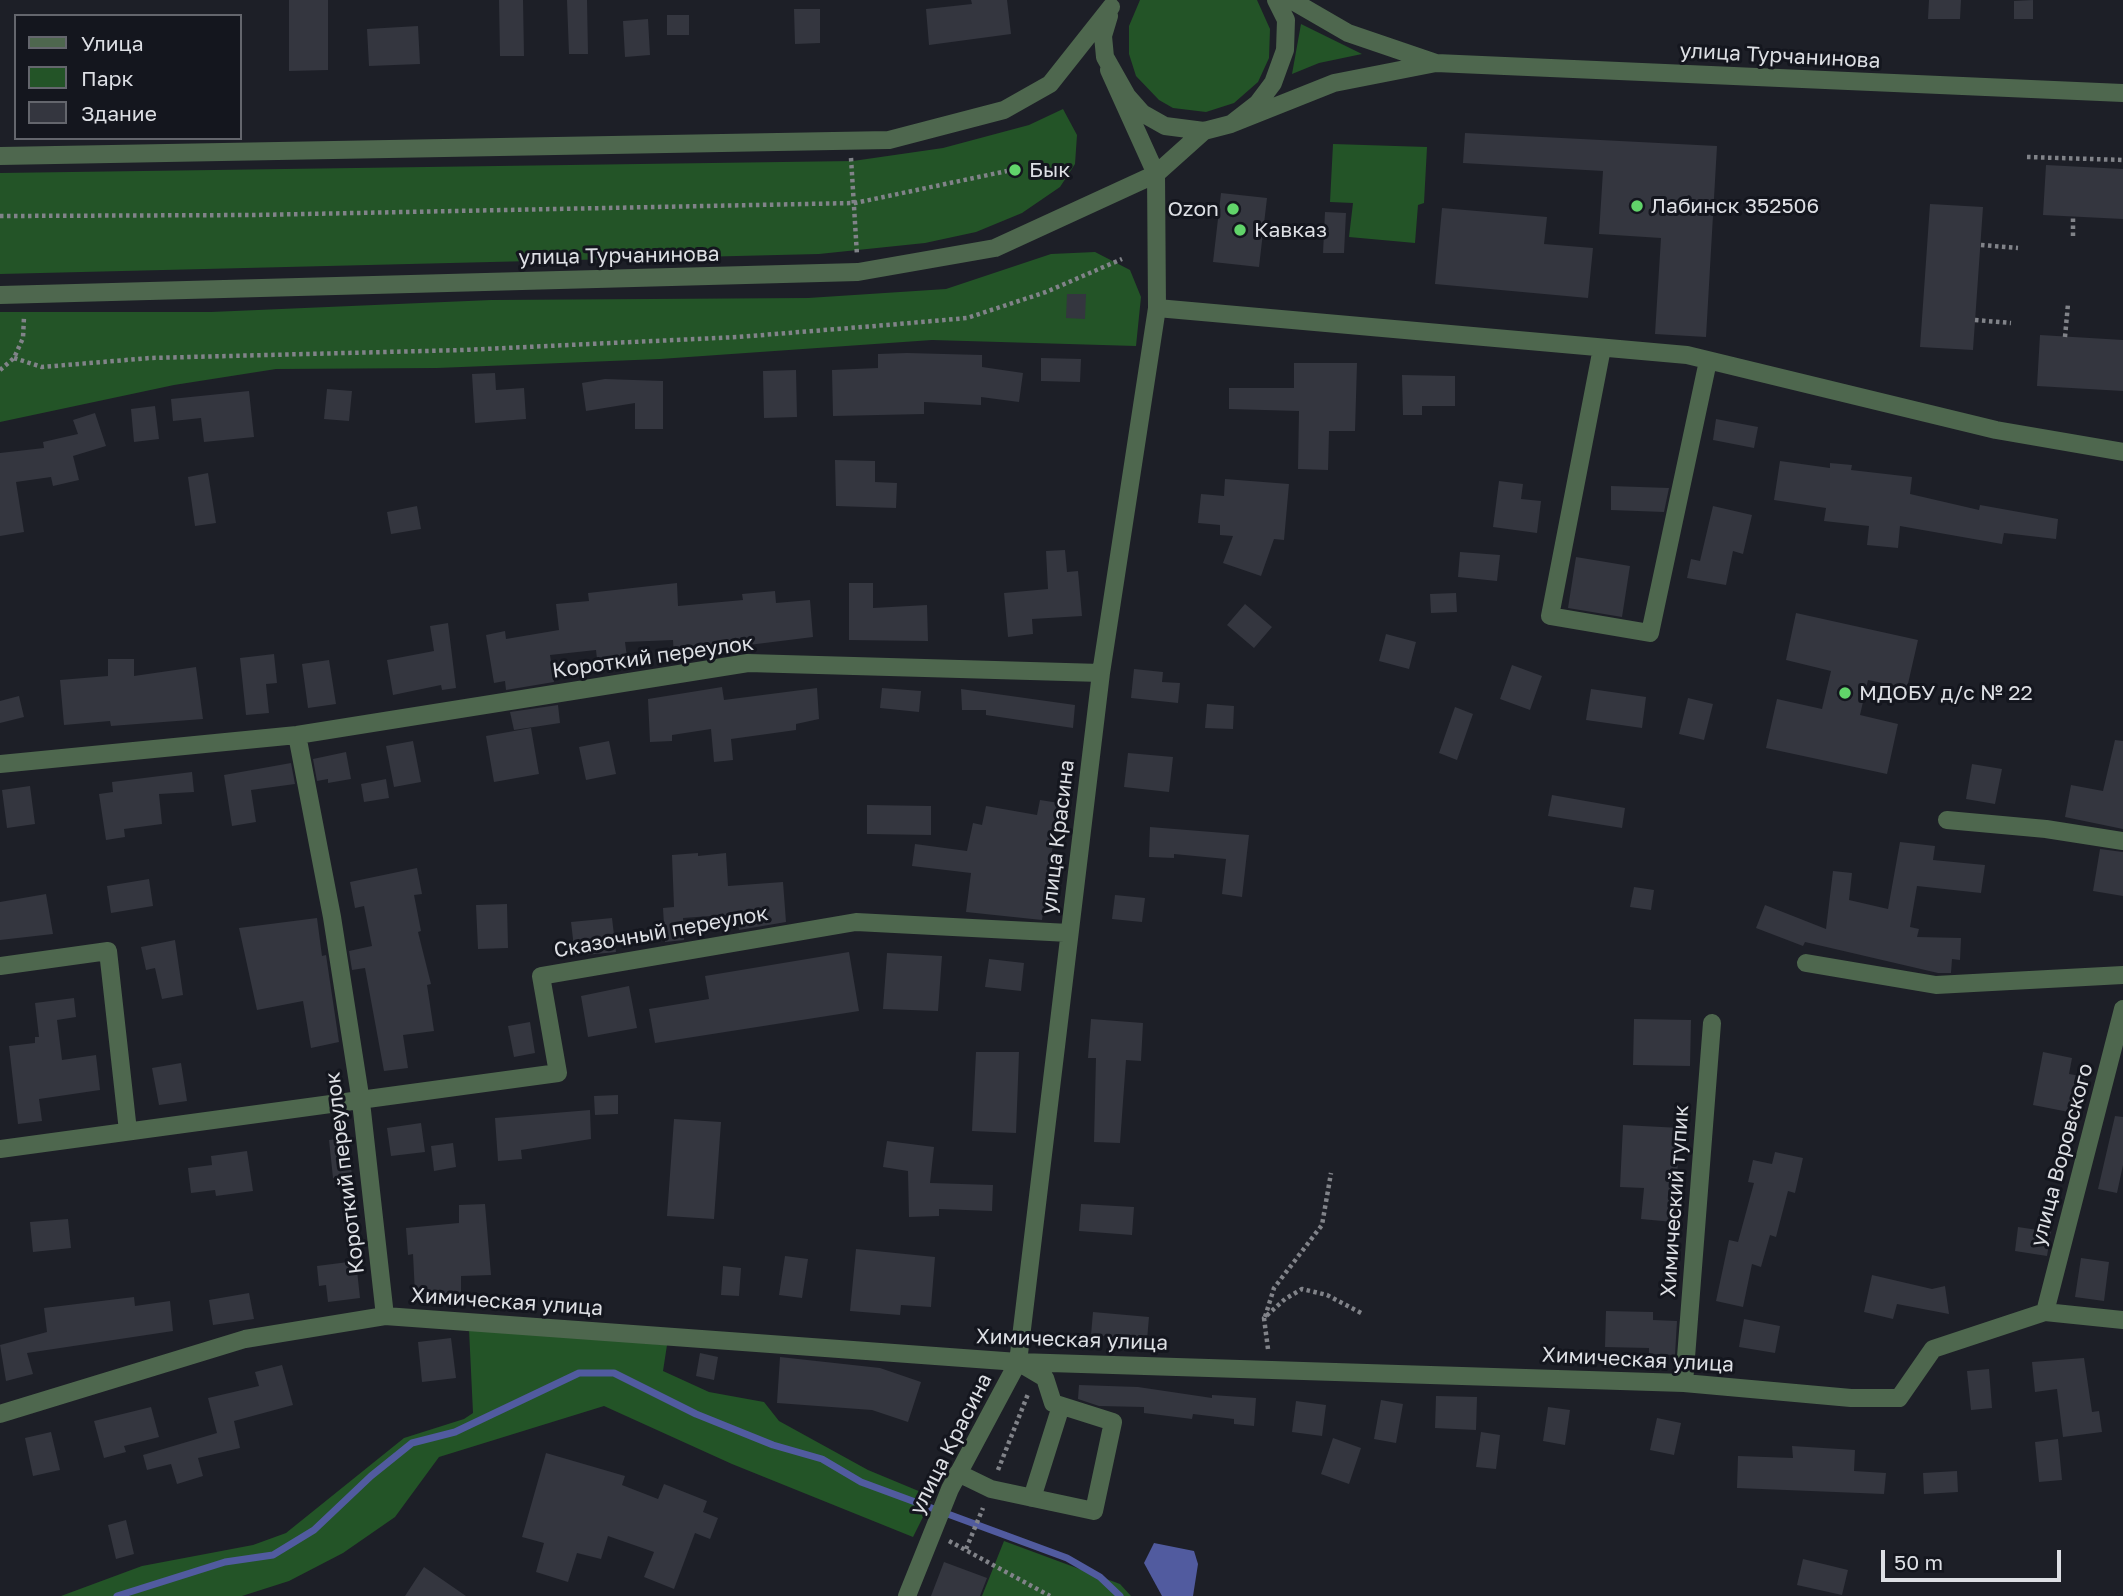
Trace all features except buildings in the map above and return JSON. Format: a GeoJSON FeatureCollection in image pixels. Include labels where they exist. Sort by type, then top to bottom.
{"type":"FeatureCollection","features":[{"type":"Feature","properties":{"kind":"street"},"geometry":{"type":"LineString","coordinates":[[1231,124],[1258,103],[1273,83],[1285,50],[1286,20],[1276,0]]}},
{"type":"Feature","properties":{"kind":"street","name":"улица Турчанинова"},"geometry":{"type":"LineString","coordinates":[[1291,0],[1348,33],[1436,62]]}},
{"type":"Feature","properties":{"kind":"street"},"geometry":{"type":"LineString","coordinates":[[1113,3],[1103,36],[1109,70],[1142,113],[1165,126],[1204,131]]}},
{"type":"Feature","properties":{"kind":"street"},"geometry":{"type":"LineString","coordinates":[[0,156],[889,140],[1004,110],[1050,84],[1113,3]]}},
{"type":"Feature","properties":{"kind":"street","name":"улица Турчанинова"},"geometry":{"type":"LineString","coordinates":[[0,295],[858,272],[995,248],[1156,174],[1204,131],[1231,124],[1334,83],[1436,62],[2123,93]]}},
{"type":"Feature","properties":{"kind":"street","name":"улица Красина"},"geometry":{"type":"LineString","coordinates":[[907,1596],[954,1481],[1018,1362],[1101,673],[1157,307],[1156,174],[1109,70]]}},
{"type":"Feature","properties":{"kind":"street"},"geometry":{"type":"LineString","coordinates":[[1157,307],[1687,355],[1996,430],[2123,452]]}},
{"type":"Feature","properties":{"kind":"street"},"geometry":{"type":"LineString","coordinates":[[1602,348],[1550,616],[1650,633],[1708,360]]}},
{"type":"Feature","properties":{"kind":"street","name":"Короткий переулок"},"geometry":{"type":"LineString","coordinates":[[0,765],[298,735],[748,663],[1101,673]]}},
{"type":"Feature","properties":{"kind":"street","name":"Короткий переулок"},"geometry":{"type":"LineString","coordinates":[[298,735],[332,917],[361,1102],[386,1316]]}},
{"type":"Feature","properties":{"kind":"street"},"geometry":{"type":"LineString","coordinates":[[1947,820],[2046,829],[2123,841]]}},
{"type":"Feature","properties":{"kind":"street","name":"Сказочный переулок"},"geometry":{"type":"LineString","coordinates":[[0,1149],[361,1102],[558,1073],[541,976],[856,922],[1069,933]]}},
{"type":"Feature","properties":{"kind":"street"},"geometry":{"type":"LineString","coordinates":[[0,966],[108,951],[128,1131]]}},
{"type":"Feature","properties":{"kind":"street"},"geometry":{"type":"LineString","coordinates":[[1806,963],[1936,985],[2123,975]]}},
{"type":"Feature","properties":{"kind":"street","name":"улица Воровского"},"geometry":{"type":"LineString","coordinates":[[2045,1312],[2123,1009]]}},
{"type":"Feature","properties":{"kind":"street","name":"Химический тупик"},"geometry":{"type":"LineString","coordinates":[[1684,1383],[1712,1023]]}},
{"type":"Feature","properties":{"kind":"street","name":"Химическая улица"},"geometry":{"type":"LineString","coordinates":[[0,1414],[244,1339],[386,1316],[1018,1362],[1684,1383],[1851,1398],[1899,1398],[1933,1349],[2045,1312],[2123,1320]]}},
{"type":"Feature","properties":{"kind":"street"},"geometry":{"type":"LineString","coordinates":[[954,1481],[988,1495],[1032,1498],[1094,1511],[1113,1422],[1053,1403],[1045,1378],[1018,1362]]}},
{"type":"Feature","properties":{"kind":"street"},"geometry":{"type":"LineString","coordinates":[[1032,1498],[1061,1406]]}},
{"type":"Feature","properties":{"kind":"path"},"geometry":{"type":"LineString","coordinates":[[850,140],[858,272]]}},
{"type":"Feature","properties":{"kind":"path"},"geometry":{"type":"LineString","coordinates":[[2027,157],[2123,160]]}},
{"type":"Feature","properties":{"kind":"path"},"geometry":{"type":"LineString","coordinates":[[0,216],[255,215],[855,203],[1007,171]]}},
{"type":"Feature","properties":{"kind":"path"},"geometry":{"type":"LineString","coordinates":[[2073,217],[2073,236]]}},
{"type":"Feature","properties":{"kind":"path"},"geometry":{"type":"LineString","coordinates":[[1980,245],[2018,248]]}},
{"type":"Feature","properties":{"kind":"path"},"geometry":{"type":"LineString","coordinates":[[14,358],[42,367],[150,358],[463,351],[738,337],[967,318],[1046,292],[1122,259]]}},
{"type":"Feature","properties":{"kind":"path"},"geometry":{"type":"LineString","coordinates":[[2064,337],[2068,304]]}},
{"type":"Feature","properties":{"kind":"path"},"geometry":{"type":"LineString","coordinates":[[0,370],[14,358],[23,338],[24,317]]}},
{"type":"Feature","properties":{"kind":"path"},"geometry":{"type":"LineString","coordinates":[[1975,320],[2011,323]]}},
{"type":"Feature","properties":{"kind":"path"},"geometry":{"type":"LineString","coordinates":[[1287,1370],[1265,1346],[1264,1318],[1274,1288],[1322,1225],[1331,1173]]}},
{"type":"Feature","properties":{"kind":"path"},"geometry":{"type":"LineString","coordinates":[[1264,1318],[1285,1298],[1302,1289],[1327,1295],[1363,1314]]}},
{"type":"Feature","properties":{"kind":"path"},"geometry":{"type":"LineString","coordinates":[[1031,1385],[966,1549],[1050,1596]]}},
{"type":"Feature","properties":{"kind":"green space"},"geometry":{"type":"Polygon","coordinates":[[[1140,0],[1257,0],[1270,29],[1269,58],[1258,82],[1234,103],[1206,112],[1173,108],[1159,100],[1136,76],[1129,54],[1129,26],[1140,0]]]}},
{"type":"Feature","properties":{"kind":"green space"},"geometry":{"type":"Polygon","coordinates":[[[1301,24],[1362,54],[1319,63],[1292,74],[1301,24]]]}},
{"type":"Feature","properties":{"kind":"green space"},"geometry":{"type":"Polygon","coordinates":[[[1063,109],[1077,135],[1075,164],[1060,187],[1022,213],[976,232],[925,243],[819,254],[0,274],[0,173],[853,161],[943,148],[1029,125],[1063,109]]]}},
{"type":"Feature","properties":{"kind":"green space"},"geometry":{"type":"Polygon","coordinates":[[[1333,144],[1427,147],[1424,203],[1418,205],[1415,243],[1349,237],[1353,203],[1330,202],[1333,144]]]}},
{"type":"Feature","properties":{"kind":"green space"},"geometry":{"type":"Polygon","coordinates":[[[1095,252],[1130,270],[1141,297],[1136,346],[932,340],[660,359],[437,368],[276,369],[174,385],[0,422],[0,312],[211,312],[491,300],[808,298],[946,289],[1051,254],[1095,252]]]}},
{"type":"Feature","properties":{"kind":"green space"},"geometry":{"type":"Polygon","coordinates":[[[469,1329],[667,1345],[663,1371],[709,1392],[764,1402],[779,1421],[868,1470],[933,1497],[913,1537],[732,1464],[604,1406],[439,1457],[395,1517],[343,1553],[289,1581],[242,1596],[61,1596],[142,1566],[253,1545],[286,1533],[404,1438],[464,1419],[473,1413],[469,1329]]]}},
{"type":"Feature","properties":{"kind":"green space"},"geometry":{"type":"Polygon","coordinates":[[[1004,1541],[1120,1584],[1131,1596],[982,1596],[1004,1541]]]}},
{"type":"Feature","properties":{"kind":"water"},"geometry":{"type":"Polygon","coordinates":[[[1154,1543],[1194,1551],[1198,1564],[1193,1596],[1162,1596],[1144,1563],[1154,1543]]]}},
{"type":"Feature","properties":{"kind":"waterway"},"geometry":{"type":"LineString","coordinates":[[117,1596],[225,1562],[273,1555],[314,1530],[371,1476],[412,1443],[455,1432],[579,1373],[614,1373],[696,1414],[773,1445],[822,1459],[861,1482],[1067,1558],[1100,1577],[1120,1596]]}},
{"type":"Feature","properties":{"kind":"place","name":"Бык"},"geometry":{"type":"Point","coordinates":[1015,170]}},
{"type":"Feature","properties":{"kind":"place","name":"Лабинск 352506"},"geometry":{"type":"Point","coordinates":[1637,206]}},
{"type":"Feature","properties":{"kind":"place","name":"Ozon"},"geometry":{"type":"Point","coordinates":[1233,209]}},
{"type":"Feature","properties":{"kind":"place","name":"Кавказ"},"geometry":{"type":"Point","coordinates":[1240,230]}},
{"type":"Feature","properties":{"kind":"place","name":"МДОБУ д/с № 22"},"geometry":{"type":"Point","coordinates":[1845,693]}}]}
